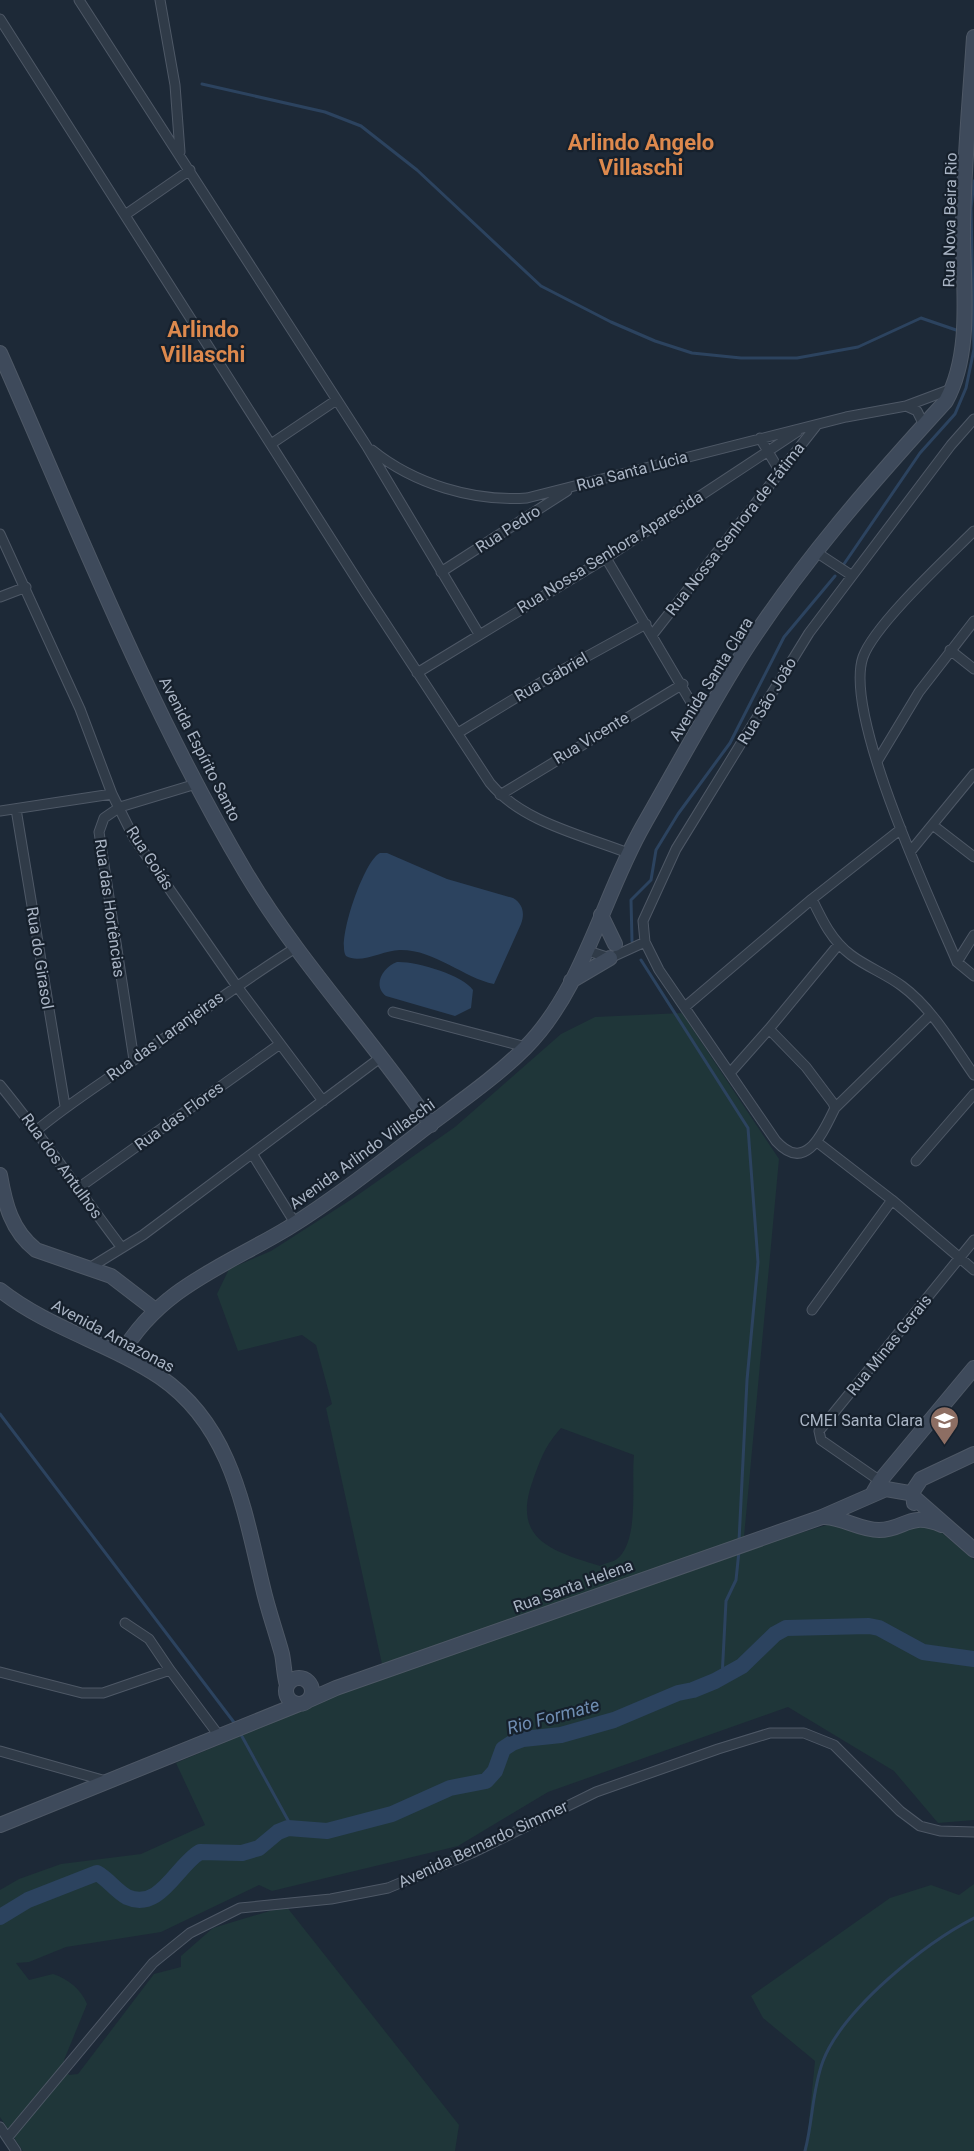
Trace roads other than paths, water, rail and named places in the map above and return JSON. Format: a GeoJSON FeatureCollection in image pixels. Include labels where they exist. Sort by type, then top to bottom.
{"type":"FeatureCollection","features":[{"type":"Feature","properties":{"kind":"street"},"geometry":{"type":"LineString","coordinates":[[79,0],[180,154],[335,401],[366,445],[479,634]]}},
{"type":"Feature","properties":{"kind":"street"},"geometry":{"type":"LineString","coordinates":[[160,0],[175,85],[180,154]]}},
{"type":"Feature","properties":{"kind":"street"},"geometry":{"type":"LineString","coordinates":[[0,19],[417,673],[500,795],[534,816],[627,853]]}},
{"type":"Feature","properties":{"kind":"street","name":"Rua Nova Beira Rio"},"geometry":{"type":"LineString","coordinates":[[946,401],[954,387],[963,352],[963,224],[974,38]]}},
{"type":"Feature","properties":{"kind":"street"},"geometry":{"type":"LineString","coordinates":[[125,214],[189,170]]}},
{"type":"Feature","properties":{"kind":"street","name":"Avenida Espírito Santo"},"geometry":{"type":"LineString","coordinates":[[0,353],[107,593],[196,784],[246,874],[297,947],[431,1125]]}},
{"type":"Feature","properties":{"kind":"street","name":"Rua Santa Lúcia"},"geometry":{"type":"LineString","coordinates":[[366,445],[382,458],[414,476],[485,497],[527,498],[846,417],[906,406],[954,387]]}},
{"type":"Feature","properties":{"kind":"street"},"geometry":{"type":"LineString","coordinates":[[271,444],[335,401]]}},
{"type":"Feature","properties":{"kind":"street","name":"Avenida Santa Clara"},"geometry":{"type":"LineString","coordinates":[[556,1008],[585,951],[627,853],[742,655],[858,498],[946,401]]}},
{"type":"Feature","properties":{"kind":"street"},"geometry":{"type":"LineString","coordinates":[[906,406],[917,411],[924,425]]}},
{"type":"Feature","properties":{"kind":"street","name":"Rua São João"},"geometry":{"type":"LineString","coordinates":[[817,1142],[809,1150],[799,1153],[783,1148],[659,970],[645,942],[643,921],[676,849],[786,669],[851,575],[974,419]]}},
{"type":"Feature","properties":{"kind":"street","name":"Rua Nossa Senhora de Fátima"},"geometry":{"type":"LineString","coordinates":[[653,634],[817,425]]}},
{"type":"Feature","properties":{"kind":"street","name":"Rua Nossa Senhora Aparecida"},"geometry":{"type":"LineString","coordinates":[[417,673],[606,558],[801,429]]}},
{"type":"Feature","properties":{"kind":"street"},"geometry":{"type":"LineString","coordinates":[[760,438],[779,471]]}},
{"type":"Feature","properties":{"kind":"street","name":"Rua Pedro"},"geometry":{"type":"LineString","coordinates":[[441,572],[574,486]]}},
{"type":"Feature","properties":{"kind":"street"},"geometry":{"type":"LineString","coordinates":[[974,531],[880,629],[864,655],[860,670],[859,691],[878,760],[910,852],[957,962],[974,976]]}},
{"type":"Feature","properties":{"kind":"street","name":"Rua Goiás"},"geometry":{"type":"LineString","coordinates":[[0,534],[80,709],[112,794],[134,838],[236,985],[323,1101]]}},
{"type":"Feature","properties":{"kind":"street"},"geometry":{"type":"LineString","coordinates":[[816,552],[851,575]]}},
{"type":"Feature","properties":{"kind":"street"},"geometry":{"type":"LineString","coordinates":[[606,558],[683,684],[702,721]]}},
{"type":"Feature","properties":{"kind":"street"},"geometry":{"type":"LineString","coordinates":[[0,597],[26,587]]}},
{"type":"Feature","properties":{"kind":"street"},"geometry":{"type":"LineString","coordinates":[[878,760],[919,692],[974,621]]}},
{"type":"Feature","properties":{"kind":"street","name":"Rua Gabriel"},"geometry":{"type":"LineString","coordinates":[[458,733],[555,674],[646,624]]}},
{"type":"Feature","properties":{"kind":"street"},"geometry":{"type":"LineString","coordinates":[[950,650],[974,669]]}},
{"type":"Feature","properties":{"kind":"street","name":"Rua Vicente"},"geometry":{"type":"LineString","coordinates":[[500,795],[683,684]]}},
{"type":"Feature","properties":{"kind":"street"},"geometry":{"type":"LineString","coordinates":[[910,852],[974,774]]}},
{"type":"Feature","properties":{"kind":"street"},"geometry":{"type":"LineString","coordinates":[[120,807],[196,784]]}},
{"type":"Feature","properties":{"kind":"street"},"geometry":{"type":"LineString","coordinates":[[0,811],[112,794]]}},
{"type":"Feature","properties":{"kind":"street","name":"Rua das Hortências"},"geometry":{"type":"LineString","coordinates":[[120,807],[104,818],[99,832],[134,1060]]}},
{"type":"Feature","properties":{"kind":"street","name":"Rua do Girasol"},"geometry":{"type":"LineString","coordinates":[[16,809],[65,1106]]}},
{"type":"Feature","properties":{"kind":"street"},"geometry":{"type":"LineString","coordinates":[[933,826],[974,857]]}},
{"type":"Feature","properties":{"kind":"street"},"geometry":{"type":"LineString","coordinates":[[686,1006],[812,899],[901,829]]}},
{"type":"Feature","properties":{"kind":"street"},"geometry":{"type":"LineString","coordinates":[[812,899],[827,929],[839,944],[851,955],[902,986],[930,1015],[974,1075]]}},
{"type":"Feature","properties":{"kind":"street"},"geometry":{"type":"LineString","coordinates":[[601,915],[620,948]]}},
{"type":"Feature","properties":{"kind":"street"},"geometry":{"type":"LineString","coordinates":[[592,935],[620,948]]}},
{"type":"Feature","properties":{"kind":"street"},"geometry":{"type":"LineString","coordinates":[[957,962],[974,935]]}},
{"type":"Feature","properties":{"kind":"street"},"geometry":{"type":"LineString","coordinates":[[569,982],[610,958],[620,948],[645,942]]}},
{"type":"Feature","properties":{"kind":"street"},"geometry":{"type":"LineString","coordinates":[[730,1073],[839,944]]}},
{"type":"Feature","properties":{"kind":"street","name":"Rua das Laranjeiras"},"geometry":{"type":"LineString","coordinates":[[37,1130],[65,1106],[134,1060],[236,985],[297,947]]}},
{"type":"Feature","properties":{"kind":"street"},"geometry":{"type":"LineString","coordinates":[[585,951],[610,958]]}},
{"type":"Feature","properties":{"kind":"street","name":"Avenida Arlindo Villaschi"},"geometry":{"type":"LineString","coordinates":[[121,1355],[154,1309],[183,1288],[295,1223],[343,1192],[459,1104],[525,1047],[556,1008]]}},
{"type":"Feature","properties":{"kind":"street"},"geometry":{"type":"LineString","coordinates":[[393,1012],[525,1047]]}},
{"type":"Feature","properties":{"kind":"street"},"geometry":{"type":"LineString","coordinates":[[930,1015],[835,1108],[817,1142],[892,1200],[974,1270]]}},
{"type":"Feature","properties":{"kind":"street"},"geometry":{"type":"LineString","coordinates":[[769,1029],[806,1067],[835,1108]]}},
{"type":"Feature","properties":{"kind":"street","name":"Rua das Flores"},"geometry":{"type":"LineString","coordinates":[[77,1189],[280,1044]]}},
{"type":"Feature","properties":{"kind":"street"},"geometry":{"type":"LineString","coordinates":[[91,1267],[122,1248],[253,1155],[380,1058]]}},
{"type":"Feature","properties":{"kind":"street","name":"Rua dos Antulhos"},"geometry":{"type":"LineString","coordinates":[[0,1085],[37,1130],[77,1189],[122,1248]]}},
{"type":"Feature","properties":{"kind":"street"},"geometry":{"type":"LineString","coordinates":[[916,1161],[974,1094]]}},
{"type":"Feature","properties":{"kind":"street"},"geometry":{"type":"LineString","coordinates":[[253,1155],[295,1223]]}},
{"type":"Feature","properties":{"kind":"street"},"geometry":{"type":"LineString","coordinates":[[0,1175],[10,1216],[27,1243],[47,1254],[91,1267],[123,1284],[154,1309]]}},
{"type":"Feature","properties":{"kind":"street"},"geometry":{"type":"LineString","coordinates":[[812,1310],[892,1200]]}},
{"type":"Feature","properties":{"kind":"street","name":"Rua Minas Gerais"},"geometry":{"type":"LineString","coordinates":[[893,1488],[879,1481],[821,1440],[819,1431],[974,1240]]}},
{"type":"Feature","properties":{"kind":"street","name":"Avenida Amazonas"},"geometry":{"type":"LineString","coordinates":[[0,1290],[61,1327],[121,1355],[179,1391],[194,1406],[221,1445],[237,1485],[265,1600],[282,1656],[286,1688]]}},
{"type":"Feature","properties":{"kind":"street"},"geometry":{"type":"LineString","coordinates":[[868,1529],[858,1516],[865,1498],[974,1368]]}},
{"type":"Feature","properties":{"kind":"street"},"geometry":{"type":"LineString","coordinates":[[906,1521],[914,1504],[915,1485],[921,1479],[974,1454]]}},
{"type":"Feature","properties":{"kind":"street"},"geometry":{"type":"LineString","coordinates":[[893,1488],[903,1490],[914,1498],[974,1550]]}},
{"type":"Feature","properties":{"kind":"street","name":"Rua Santa Helena"},"geometry":{"type":"LineString","coordinates":[[304,1702],[336,1688],[822,1517],[893,1488]]}},
{"type":"Feature","properties":{"kind":"street"},"geometry":{"type":"LineString","coordinates":[[822,1517],[838,1518],[868,1529],[882,1530],[906,1521],[932,1521],[949,1529]]}},
{"type":"Feature","properties":{"kind":"street"},"geometry":{"type":"LineString","coordinates":[[124,1623],[149,1639],[220,1737]]}},
{"type":"Feature","properties":{"kind":"street","name":"Avenida Amazonas"},"geometry":{"type":"LineString","coordinates":[[282,1656],[294,1672],[306,1681]]}},
{"type":"Feature","properties":{"kind":"street"},"geometry":{"type":"LineString","coordinates":[[0,1672],[82,1693],[103,1693],[170,1670]]}},
{"type":"Feature","properties":{"kind":"street"},"geometry":{"type":"LineString","coordinates":[[0,1825],[304,1702],[313,1692],[306,1681],[293,1679],[262,1718]]}},
{"type":"Feature","properties":{"kind":"street","name":"Rua Santa Helena"},"geometry":{"type":"LineString","coordinates":[[306,1681],[336,1688]]}},
{"type":"Feature","properties":{"kind":"street"},"geometry":{"type":"LineString","coordinates":[[286,1688],[290,1700],[304,1702]]}},
{"type":"Feature","properties":{"kind":"street","name":"Avenida Bernardo Simmer"},"geometry":{"type":"LineString","coordinates":[[8,2137],[153,1963],[190,1933],[240,1908],[331,1899],[388,1888],[472,1853],[596,1792],[718,1749],[770,1733],[804,1733],[834,1744],[900,1811],[920,1826],[940,1831],[974,1832]]}},
{"type":"Feature","properties":{"kind":"street"},"geometry":{"type":"LineString","coordinates":[[0,1750],[106,1781]]}},
{"type":"Feature","properties":{"kind":"street"},"geometry":{"type":"LineString","coordinates":[[0,2127],[16,2151]]}},
{"type":"Feature","properties":{"kind":"water"},"geometry":{"type":"Polygon","coordinates":[[[380,853],[387,853],[447,879],[513,898],[519,903],[523,913],[521,924],[494,984],[426,954],[414,951],[395,950],[359,959],[346,956],[345,935],[353,902],[367,870],[380,853]]]}},
{"type":"Feature","properties":{"kind":"water"},"geometry":{"type":"Polygon","coordinates":[[[397,962],[426,966],[468,984],[473,990],[471,1008],[455,1016],[386,996],[380,987],[381,977],[387,968],[397,962]]]}},
{"type":"Feature","properties":{"kind":"waterway"},"geometry":{"type":"LineString","coordinates":[[202,84],[325,112],[361,126],[417,170],[541,286],[611,322],[655,341],[692,353],[741,358],[797,358],[858,347],[921,318],[959,331]]}},
{"type":"Feature","properties":{"kind":"waterway"},"geometry":{"type":"LineString","coordinates":[[844,564],[920,453],[955,414],[966,388],[974,349],[971,208],[974,181]]}},
{"type":"Feature","properties":{"kind":"waterway"},"geometry":{"type":"LineString","coordinates":[[632,941],[631,900],[651,880],[656,850],[678,814],[730,743],[784,637],[835,576]]}},
{"type":"Feature","properties":{"kind":"waterway"},"geometry":{"type":"LineString","coordinates":[[641,960],[748,1128],[758,1262],[747,1380],[739,1541]]}},
{"type":"Feature","properties":{"kind":"waterway"},"geometry":{"type":"LineString","coordinates":[[0,1414],[236,1725]]}},
{"type":"Feature","properties":{"kind":"waterway"},"geometry":{"type":"LineString","coordinates":[[722,1678],[726,1601],[736,1580],[739,1551]]}},
{"type":"Feature","properties":{"kind":"waterway","name":"Rio Formate"},"geometry":{"type":"LineString","coordinates":[[0,1917],[28,1900],[97,1873],[127,1897],[139,1900],[149,1898],[159,1893],[200,1852],[242,1853],[259,1848],[278,1832],[288,1828],[327,1831],[392,1814],[450,1788],[486,1781],[495,1771],[503,1749],[512,1743],[523,1739],[561,1735],[614,1720],[678,1693],[715,1681],[742,1666],[775,1634],[786,1628],[869,1626],[879,1628],[923,1652],[974,1659]]}},
{"type":"Feature","properties":{"kind":"waterway"},"geometry":{"type":"LineString","coordinates":[[239,1731],[289,1822],[289,1828]]}},
{"type":"Feature","properties":{"kind":"waterway"},"geometry":{"type":"LineString","coordinates":[[805,2151],[823,2061],[833,2041],[848,2020],[888,1979],[910,1961],[954,1929],[974,1918]]}},
{"type":"Feature","properties":{"kind":"place","name":"CMEI Santa Clara"},"geometry":{"type":"Point","coordinates":[944,1446]}},
{"type":"Feature","properties":{"kind":"district","name":"Arlindo Angelo Villaschi"},"geometry":{"type":"Point","coordinates":[641,154]}},
{"type":"Feature","properties":{"kind":"district","name":"Arlindo Villaschi"},"geometry":{"type":"Point","coordinates":[203,342]}}]}
